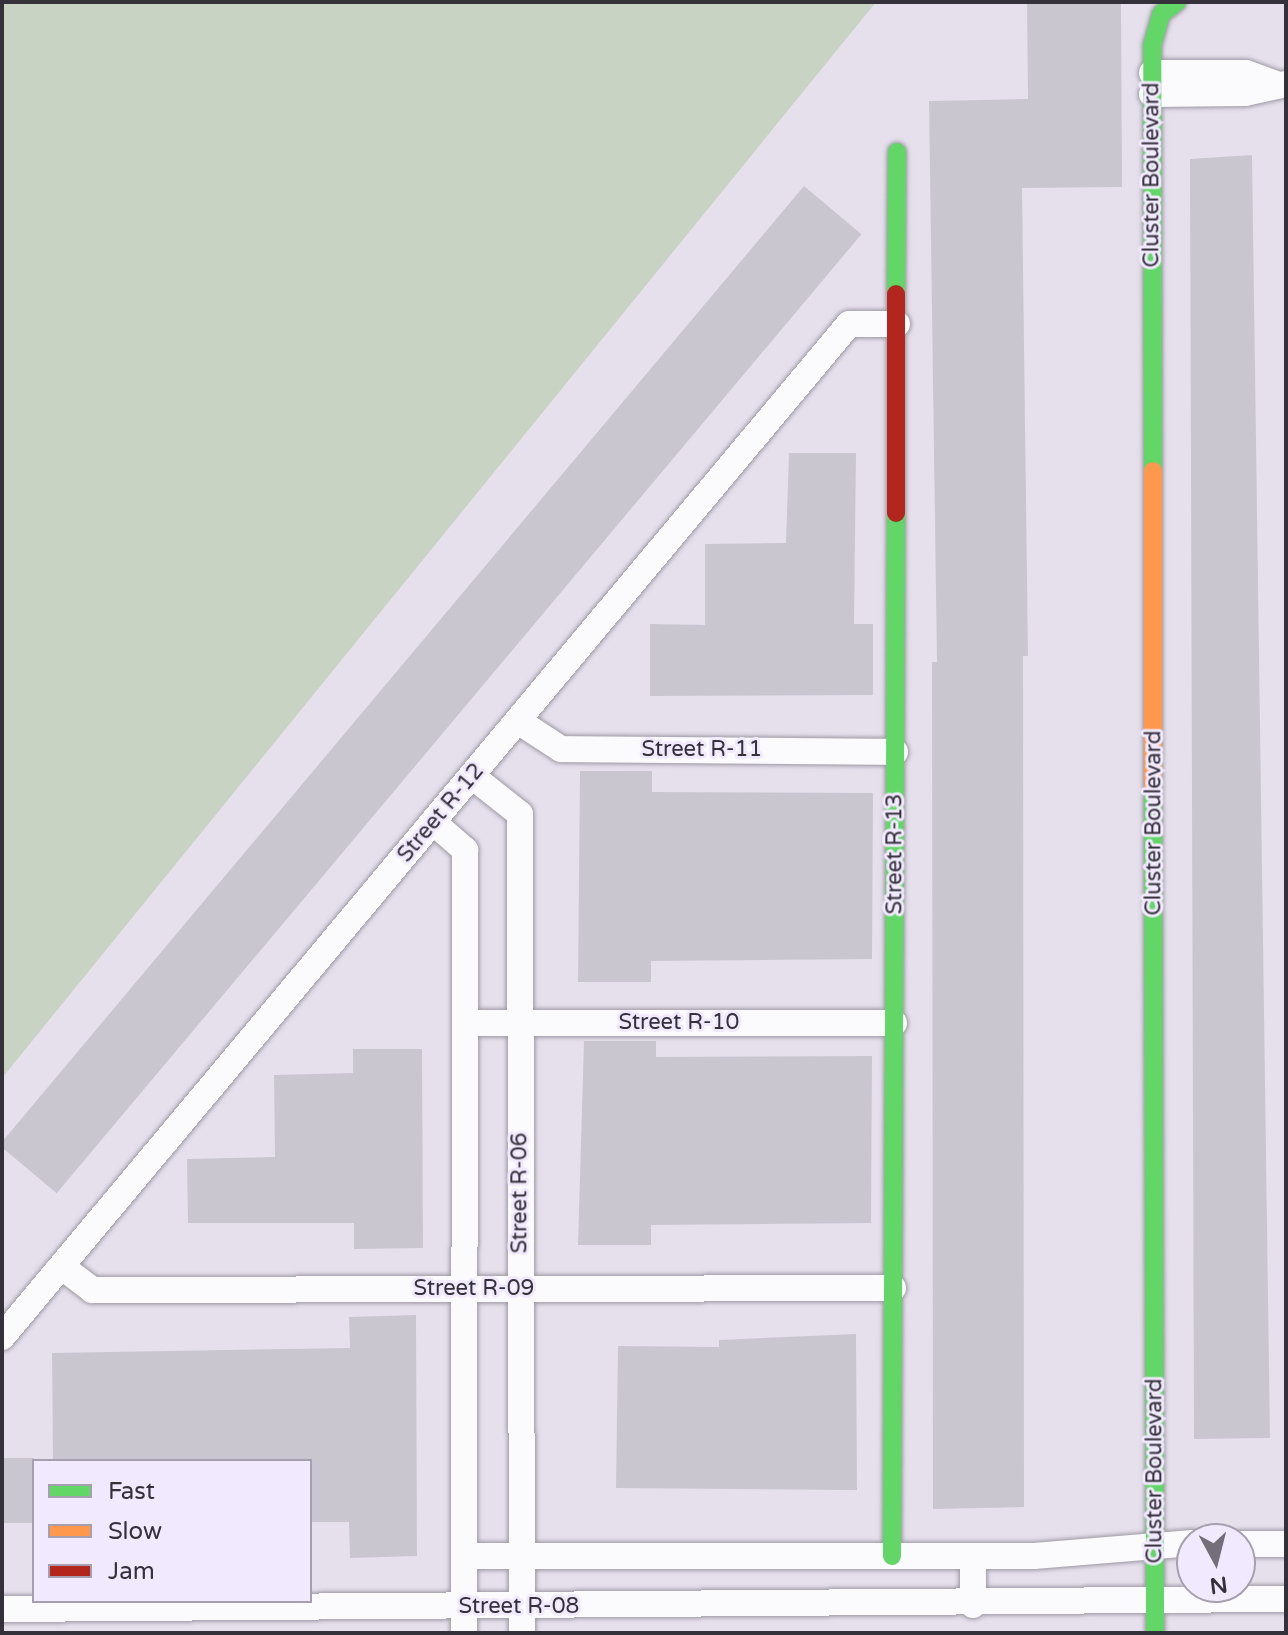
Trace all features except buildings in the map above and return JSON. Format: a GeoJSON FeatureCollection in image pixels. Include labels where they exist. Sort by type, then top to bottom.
{"type":"FeatureCollection","features":[{"type":"Feature","properties":{"kind":"street","name":"Cluster Boulevard"},"geometry":{"type":"LineString","coordinates":[[1155,1633],[1152,83],[1161,14],[1177,2]]}},
{"type":"Feature","properties":{"kind":"street"},"geometry":{"type":"LineString","coordinates":[[1152,83],[1246,73],[1281,84]]}},
{"type":"Feature","properties":{"kind":"street","name":"Street R-13"},"geometry":{"type":"LineString","coordinates":[[892,1556],[897,152]]}},
{"type":"Feature","properties":{"kind":"street","name":"Street R-12"},"geometry":{"type":"LineString","coordinates":[[2,1337],[849,324],[897,324]]}},
{"type":"Feature","properties":{"kind":"street","name":"Street R-11"},"geometry":{"type":"LineString","coordinates":[[518,721],[561,749],[895,752]]}},
{"type":"Feature","properties":{"kind":"street","name":"Street R-06"},"geometry":{"type":"LineString","coordinates":[[472,776],[520,814],[522,1620]]}},
{"type":"Feature","properties":{"kind":"street"},"geometry":{"type":"LineString","coordinates":[[433,822],[465,850],[464,1620]]}},
{"type":"Feature","properties":{"kind":"street","name":"Street R-10"},"geometry":{"type":"LineString","coordinates":[[465,1023],[894,1023]]}},
{"type":"Feature","properties":{"kind":"street","name":"Street R-09"},"geometry":{"type":"LineString","coordinates":[[62,1267],[92,1290],[893,1288]]}},
{"type":"Feature","properties":{"kind":"street"},"geometry":{"type":"LineString","coordinates":[[464,1556],[1034,1556],[1155,1542],[1176,1543]]}},
{"type":"Feature","properties":{"kind":"street"},"geometry":{"type":"LineString","coordinates":[[1256,1544],[1286,1544]]}},
{"type":"Feature","properties":{"kind":"street"},"geometry":{"type":"LineString","coordinates":[[973,1556],[973,1605]]}},
{"type":"Feature","properties":{"kind":"street","name":"Street R-08"},"geometry":{"type":"LineString","coordinates":[[2,1609],[522,1620],[1155,1599],[1286,1599]]}},
{"type":"Feature","properties":{"kind":"green space"},"geometry":{"type":"Polygon","coordinates":[[[2,2],[876,2],[2,1078],[2,2]]]}},
{"type":"Feature","properties":{"kind":"traffic: fast"},"geometry":{"type":"LineString","coordinates":[[1153,471],[1152,46],[1161,14],[1177,2]]}},
{"type":"Feature","properties":{"kind":"traffic: fast"},"geometry":{"type":"LineString","coordinates":[[896,294],[897,152]]}},
{"type":"Feature","properties":{"kind":"traffic: fast"},"geometry":{"type":"LineString","coordinates":[[892,1556],[896,513]]}},
{"type":"Feature","properties":{"kind":"traffic: fast"},"geometry":{"type":"LineString","coordinates":[[1153,786],[1155,1633]]}},
{"type":"Feature","properties":{"kind":"traffic: slow"},"geometry":{"type":"LineString","coordinates":[[1153,471],[1153,786]]}},
{"type":"Feature","properties":{"kind":"traffic: jam"},"geometry":{"type":"LineString","coordinates":[[896,294],[896,513]]}}]}
